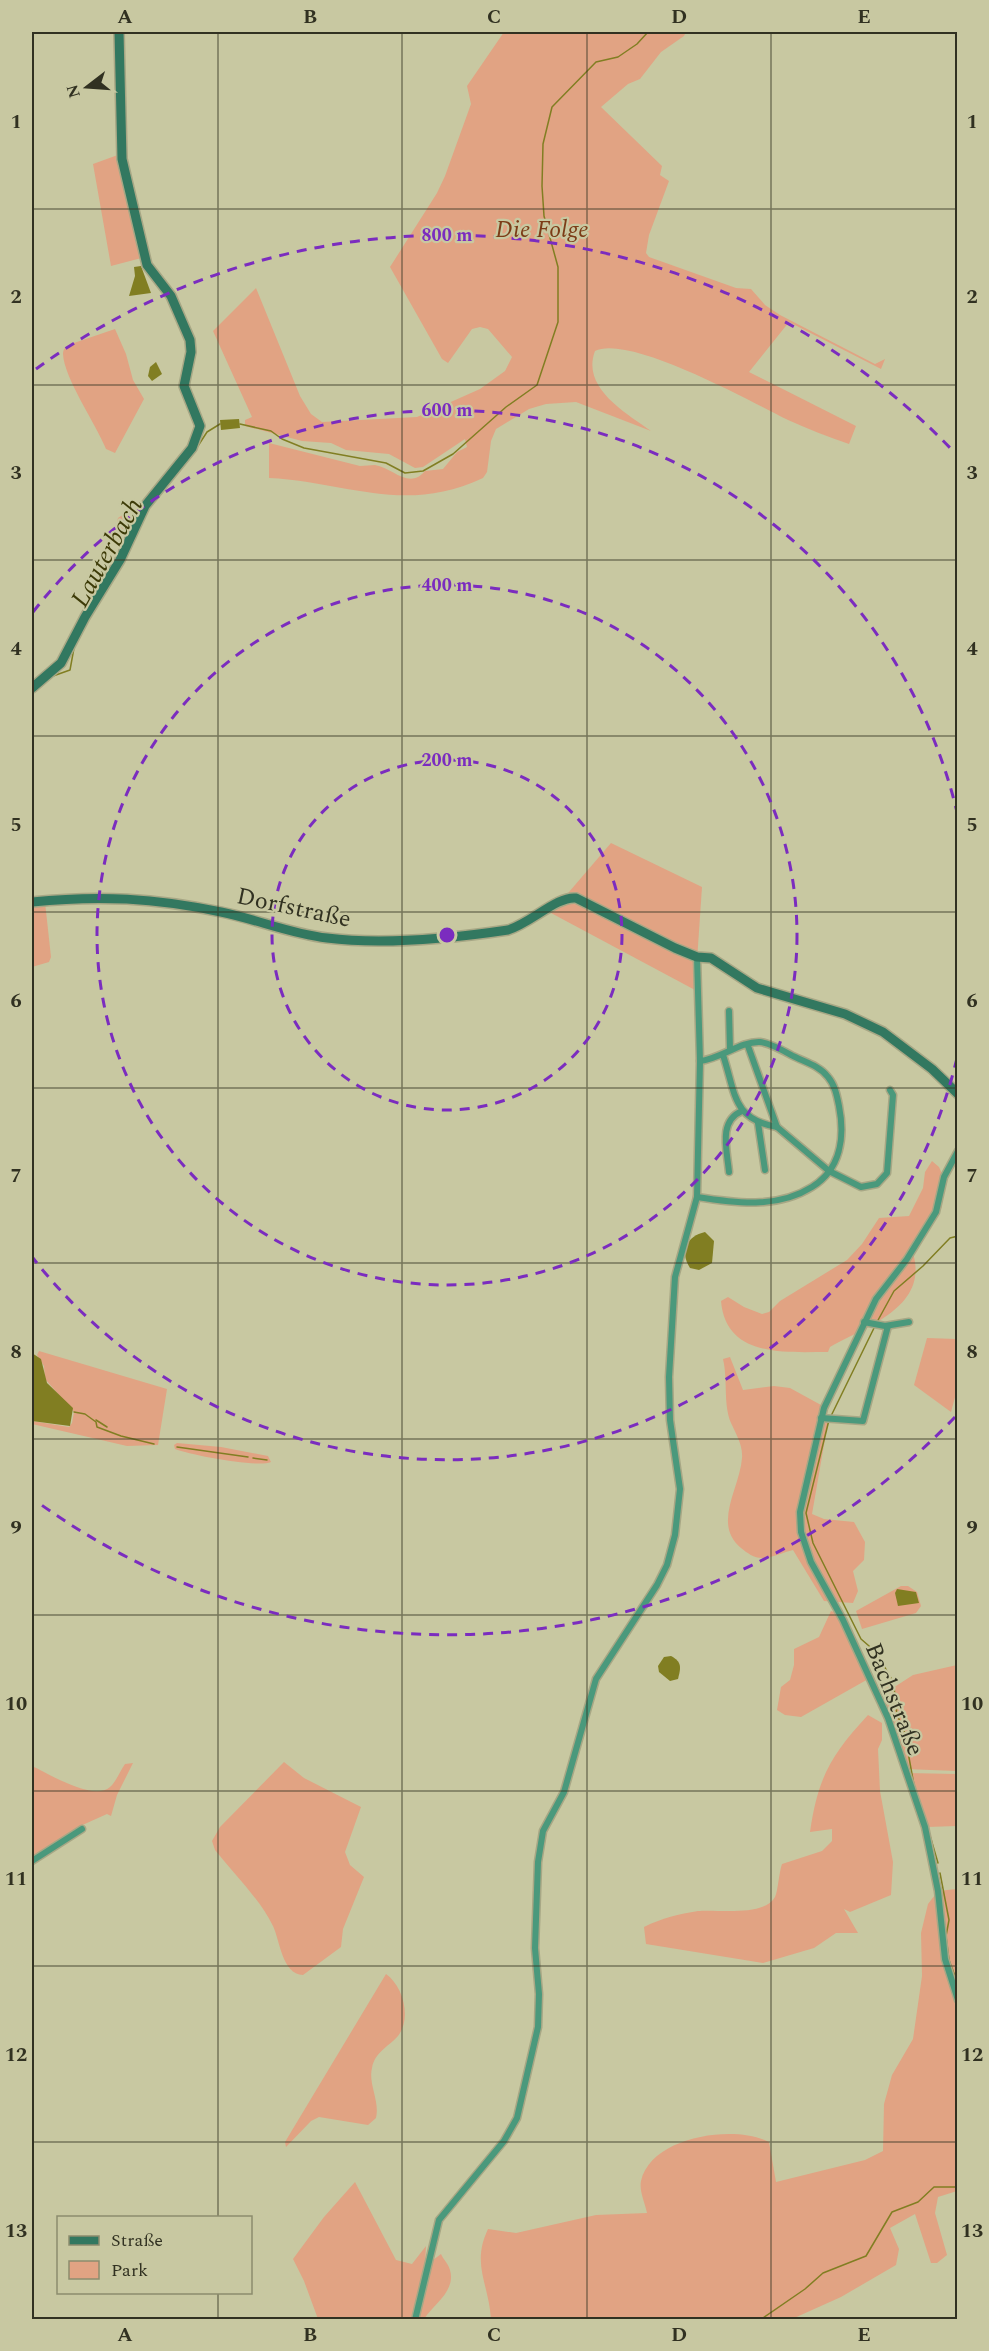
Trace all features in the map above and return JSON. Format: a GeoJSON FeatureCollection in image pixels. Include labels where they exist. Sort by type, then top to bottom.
{"type":"FeatureCollection","features":[{"type":"Feature","properties":{"kind":"street"},"geometry":{"type":"LineString","coordinates":[[32,688],[61,663],[81,623],[113,574],[145,506],[192,448],[199,434],[197,413],[184,386],[191,352],[190,340],[171,296],[147,265],[122,159],[119,32]]}},
{"type":"Feature","properties":{"kind":"street","name":"Dorfstraße"},"geometry":{"type":"LineString","coordinates":[[32,902],[98,896],[151,899],[222,912],[326,938],[365,941],[508,930],[529,922],[560,900],[576,898],[632,928],[697,957]]}},
{"type":"Feature","properties":{"kind":"street"},"geometry":{"type":"LineString","coordinates":[[415,2319],[439,2220],[504,2141],[517,2118],[540,2012],[535,1947],[538,1862],[543,1831],[564,1792],[596,1679],[657,1585],[672,1550],[680,1501],[668,1384],[674,1286],[696,1197],[700,1061],[697,957],[711,958],[757,988],[845,1014],[883,1032],[932,1069],[957,1094]]}},
{"type":"Feature","properties":{"kind":"street"},"geometry":{"type":"LineString","coordinates":[[729,1011],[730,1049]]}},
{"type":"Feature","properties":{"kind":"street"},"geometry":{"type":"LineString","coordinates":[[696,1197],[738,1203],[772,1201],[811,1188],[829,1171],[837,1157],[842,1137],[837,1095],[828,1077],[818,1068],[759,1042],[730,1049],[723,1055],[700,1061]]}},
{"type":"Feature","properties":{"kind":"street"},"geometry":{"type":"LineString","coordinates":[[748,1046],[777,1127]]}},
{"type":"Feature","properties":{"kind":"street"},"geometry":{"type":"LineString","coordinates":[[723,1055],[742,1110],[758,1123],[777,1127],[829,1171],[861,1187],[878,1184],[886,1176],[893,1106],[893,1095],[890,1090]]}},
{"type":"Feature","properties":{"kind":"street"},"geometry":{"type":"LineString","coordinates":[[729,1172],[726,1126],[730,1117],[742,1110]]}},
{"type":"Feature","properties":{"kind":"street"},"geometry":{"type":"LineString","coordinates":[[758,1123],[765,1170]]}},
{"type":"Feature","properties":{"kind":"street","name":"Bachstraße"},"geometry":{"type":"LineString","coordinates":[[957,1151],[944,1177],[936,1212],[907,1259],[876,1299],[864,1322],[823,1418],[800,1512],[801,1532],[812,1562],[843,1620],[888,1718],[925,1827],[938,1891],[945,1959],[957,2000]]}},
{"type":"Feature","properties":{"kind":"street"},"geometry":{"type":"LineString","coordinates":[[864,1322],[888,1326],[909,1322]]}},
{"type":"Feature","properties":{"kind":"street"},"geometry":{"type":"LineString","coordinates":[[823,1418],[863,1421],[888,1326]]}},
{"type":"Feature","properties":{"kind":"street"},"geometry":{"type":"LineString","coordinates":[[32,1861],[82,1829]]}},
{"type":"Feature","properties":{"kind":"green space","name":"Die Folge"},"geometry":{"type":"Polygon","coordinates":[[[504,32],[686,32],[684,36],[661,52],[640,79],[628,84],[601,107],[662,166],[660,175],[669,181],[649,235],[646,253],[649,257],[736,288],[751,289],[765,305],[780,315],[875,364],[885,359],[881,369],[789,322],[749,372],[856,426],[849,444],[788,420],[692,373],[635,352],[612,348],[595,351],[592,364],[594,377],[608,398],[651,431],[576,402],[546,404],[529,409],[496,429],[491,441],[487,472],[483,478],[454,489],[427,494],[401,495],[269,478],[269,443],[360,466],[375,465],[407,478],[419,476],[425,471],[443,469],[457,452],[467,447],[465,439],[423,467],[415,468],[389,454],[346,450],[331,443],[302,441],[245,426],[245,420],[252,417],[213,331],[256,288],[300,396],[311,414],[322,422],[417,417],[480,389],[505,371],[512,357],[488,329],[480,327],[472,329],[448,363],[442,359],[390,267],[437,193],[471,104],[467,86],[504,32]]]}},
{"type":"Feature","properties":{"kind":"green space"},"geometry":{"type":"Polygon","coordinates":[[[126,152],[127,167],[149,256],[111,266],[93,164],[126,152]]]}},
{"type":"Feature","properties":{"kind":"green space"},"geometry":{"type":"Polygon","coordinates":[[[115,329],[126,354],[133,380],[144,399],[115,453],[106,449],[74,388],[63,354],[64,349],[71,344],[115,329]]]}},
{"type":"Feature","properties":{"kind":"green space"},"geometry":{"type":"Polygon","coordinates":[[[124,514],[131,518],[127,521],[132,528],[126,535],[116,527],[118,518],[124,514]]]}},
{"type":"Feature","properties":{"kind":"green space"},"geometry":{"type":"Polygon","coordinates":[[[611,843],[702,887],[695,990],[551,913],[611,843]]]}},
{"type":"Feature","properties":{"kind":"green space"},"geometry":{"type":"Polygon","coordinates":[[[45,902],[51,957],[49,962],[32,967],[32,903],[45,902]]]}},
{"type":"Feature","properties":{"kind":"green space"},"geometry":{"type":"Polygon","coordinates":[[[932,1161],[939,1167],[943,1176],[942,1207],[928,1224],[913,1253],[916,1272],[912,1288],[904,1301],[877,1322],[830,1347],[828,1352],[777,1351],[760,1348],[734,1333],[725,1320],[721,1301],[728,1297],[762,1314],[769,1312],[780,1301],[847,1260],[862,1244],[879,1218],[909,1216],[923,1188],[925,1172],[932,1161]]]}},
{"type":"Feature","properties":{"kind":"green space"},"geometry":{"type":"Polygon","coordinates":[[[927,1338],[957,1339],[957,1390],[951,1412],[914,1385],[927,1338]]]}},
{"type":"Feature","properties":{"kind":"green space"},"geometry":{"type":"Polygon","coordinates":[[[39,1351],[167,1389],[158,1445],[127,1446],[32,1424],[32,1421],[69,1427],[74,1412],[45,1379],[44,1366],[37,1355],[39,1351]]]}},
{"type":"Feature","properties":{"kind":"green space"},"geometry":{"type":"Polygon","coordinates":[[[730,1357],[743,1390],[774,1386],[790,1388],[821,1405],[828,1422],[812,1514],[824,1519],[854,1522],[865,1542],[864,1560],[853,1571],[858,1591],[853,1603],[824,1601],[793,1550],[759,1558],[746,1552],[733,1538],[728,1517],[742,1453],[727,1408],[723,1359],[730,1357]]]}},
{"type":"Feature","properties":{"kind":"green space"},"geometry":{"type":"Polygon","coordinates":[[[177,1443],[221,1447],[268,1456],[271,1462],[239,1462],[209,1457],[175,1449],[174,1445],[177,1443]]]}},
{"type":"Feature","properties":{"kind":"green space"},"geometry":{"type":"Polygon","coordinates":[[[901,1586],[908,1586],[917,1592],[921,1606],[916,1613],[862,1629],[856,1611],[901,1586]]]}},
{"type":"Feature","properties":{"kind":"green space"},"geometry":{"type":"Polygon","coordinates":[[[831,1611],[840,1614],[870,1678],[801,1717],[785,1715],[777,1710],[781,1687],[790,1680],[794,1665],[794,1649],[819,1637],[831,1611]]]}},
{"type":"Feature","properties":{"kind":"green space"},"geometry":{"type":"Polygon","coordinates":[[[957,1665],[957,1771],[905,1769],[883,1690],[890,1685],[896,1686],[913,1675],[957,1665]]]}},
{"type":"Feature","properties":{"kind":"green space"},"geometry":{"type":"Polygon","coordinates":[[[868,1715],[882,1723],[882,1740],[878,1749],[880,1791],[893,1862],[891,1895],[850,1912],[844,1909],[858,1933],[836,1933],[814,1948],[763,1963],[646,1944],[644,1927],[664,1919],[698,1911],[751,1910],[769,1903],[776,1894],[782,1864],[822,1851],[832,1841],[832,1829],[810,1832],[817,1796],[835,1755],[868,1715]]]}},
{"type":"Feature","properties":{"kind":"green space"},"geometry":{"type":"Polygon","coordinates":[[[284,1762],[304,1778],[361,1807],[345,1852],[350,1865],[364,1877],[343,1929],[341,1947],[303,1975],[290,1969],[267,1916],[254,1896],[215,1850],[212,1841],[220,1827],[284,1762]]]}},
{"type":"Feature","properties":{"kind":"green space"},"geometry":{"type":"Polygon","coordinates":[[[133,1763],[117,1795],[111,1816],[107,1814],[78,1827],[32,1857],[32,1766],[82,1789],[102,1791],[110,1787],[125,1764],[133,1763]]]}},
{"type":"Feature","properties":{"kind":"green space"},"geometry":{"type":"Polygon","coordinates":[[[906,1773],[957,1774],[957,1826],[927,1827],[906,1773]]]}},
{"type":"Feature","properties":{"kind":"green space"},"geometry":{"type":"Polygon","coordinates":[[[957,1889],[957,2191],[938,2197],[935,2213],[947,2255],[937,2263],[931,2263],[915,2214],[890,2228],[899,2249],[896,2265],[841,2297],[792,2319],[491,2320],[481,2264],[483,2242],[488,2229],[516,2233],[596,2215],[647,2213],[641,2193],[641,2181],[648,2166],[660,2153],[677,2144],[696,2138],[736,2134],[769,2142],[776,2182],[865,2160],[883,2151],[884,2104],[892,2075],[913,2039],[922,1976],[921,1933],[928,1904],[938,1891],[957,1889]]]}},
{"type":"Feature","properties":{"kind":"green space"},"geometry":{"type":"Polygon","coordinates":[[[386,1974],[401,1994],[405,2012],[402,2029],[398,2036],[374,2062],[371,2074],[376,2118],[368,2125],[319,2117],[311,2121],[286,2147],[285,2142],[386,1974]]]}},
{"type":"Feature","properties":{"kind":"green space"},"geometry":{"type":"Polygon","coordinates":[[[355,2182],[396,2260],[412,2264],[426,2246],[425,2265],[411,2319],[318,2319],[293,2259],[324,2217],[355,2182]]]}},
{"type":"Feature","properties":{"kind":"green space"},"geometry":{"type":"Polygon","coordinates":[[[441,2254],[450,2270],[450,2284],[443,2297],[424,2319],[418,2320],[433,2260],[441,2254]]]}},
{"type":"Feature","properties":{"kind":"shaded area"},"geometry":{"type":"Polygon","coordinates":[[[141,266],[151,293],[129,296],[135,276],[134,267],[141,266]]]}},
{"type":"Feature","properties":{"kind":"shaded area"},"geometry":{"type":"Polygon","coordinates":[[[156,362],[162,374],[152,381],[148,376],[150,367],[156,362]]]}},
{"type":"Feature","properties":{"kind":"shaded area"},"geometry":{"type":"Polygon","coordinates":[[[239,419],[240,428],[221,430],[220,420],[239,419]]]}},
{"type":"Feature","properties":{"kind":"shaded area"},"geometry":{"type":"Polygon","coordinates":[[[705,1232],[714,1241],[712,1263],[699,1270],[690,1268],[685,1256],[687,1245],[694,1237],[705,1232]]]}},
{"type":"Feature","properties":{"kind":"shaded area"},"geometry":{"type":"Polygon","coordinates":[[[32,1353],[41,1359],[47,1383],[73,1408],[70,1426],[32,1421],[32,1353]]]}},
{"type":"Feature","properties":{"kind":"shaded area"},"geometry":{"type":"Polygon","coordinates":[[[897,1589],[916,1592],[919,1603],[898,1606],[895,1593],[897,1589]]]}},
{"type":"Feature","properties":{"kind":"shaded area"},"geometry":{"type":"Polygon","coordinates":[[[671,1656],[677,1660],[680,1668],[678,1679],[670,1681],[659,1672],[658,1666],[664,1657],[671,1656]]]}},
{"type":"Feature","properties":{"kind":"waterway","name":"Lauterbach"},"geometry":{"type":"LineString","coordinates":[[240,424],[271,431],[282,439],[304,448],[386,463],[405,473],[423,471],[453,454],[506,407],[537,385],[558,322],[558,267],[544,216],[542,186],[543,144],[552,107],[596,62],[618,57],[637,44],[648,32]]}},
{"type":"Feature","properties":{"kind":"waterway","name":"Lauterbach"},"geometry":{"type":"LineString","coordinates":[[196,449],[207,432],[220,424]]}},
{"type":"Feature","properties":{"kind":"waterway","name":"Lauterbach"},"geometry":{"type":"LineString","coordinates":[[53,676],[70,670],[74,648]]}},
{"type":"Feature","properties":{"kind":"waterway"},"geometry":{"type":"LineString","coordinates":[[877,1322],[894,1291],[950,1238],[958,1236]]}},
{"type":"Feature","properties":{"kind":"waterway"},"geometry":{"type":"LineString","coordinates":[[831,1416],[875,1326]]}},
{"type":"Feature","properties":{"kind":"waterway"},"geometry":{"type":"LineString","coordinates":[[74,1412],[85,1414],[96,1422],[97,1427],[154,1444]]}},
{"type":"Feature","properties":{"kind":"waterway"},"geometry":{"type":"LineString","coordinates":[[96,1420],[107,1427]]}},
{"type":"Feature","properties":{"kind":"waterway"},"geometry":{"type":"LineString","coordinates":[[829,1420],[806,1513],[813,1543],[861,1639],[876,1652],[891,1678]]}},
{"type":"Feature","properties":{"kind":"waterway"},"geometry":{"type":"LineString","coordinates":[[177,1447],[248,1457]]}},
{"type":"Feature","properties":{"kind":"waterway"},"geometry":{"type":"LineString","coordinates":[[253,1458],[267,1460]]}},
{"type":"Feature","properties":{"kind":"waterway"},"geometry":{"type":"LineString","coordinates":[[894,1687],[897,1715],[904,1730],[914,1785]]}},
{"type":"Feature","properties":{"kind":"waterway"},"geometry":{"type":"LineString","coordinates":[[924,1815],[938,1863]]}},
{"type":"Feature","properties":{"kind":"waterway"},"geometry":{"type":"LineString","coordinates":[[940,1873],[949,1920],[946,1936],[949,1960],[958,1984]]}},
{"type":"Feature","properties":{"kind":"waterway"},"geometry":{"type":"LineString","coordinates":[[760,2320],[805,2289],[823,2273],[866,2256],[892,2212],[918,2202],[934,2187],[958,2187]]}}]}
